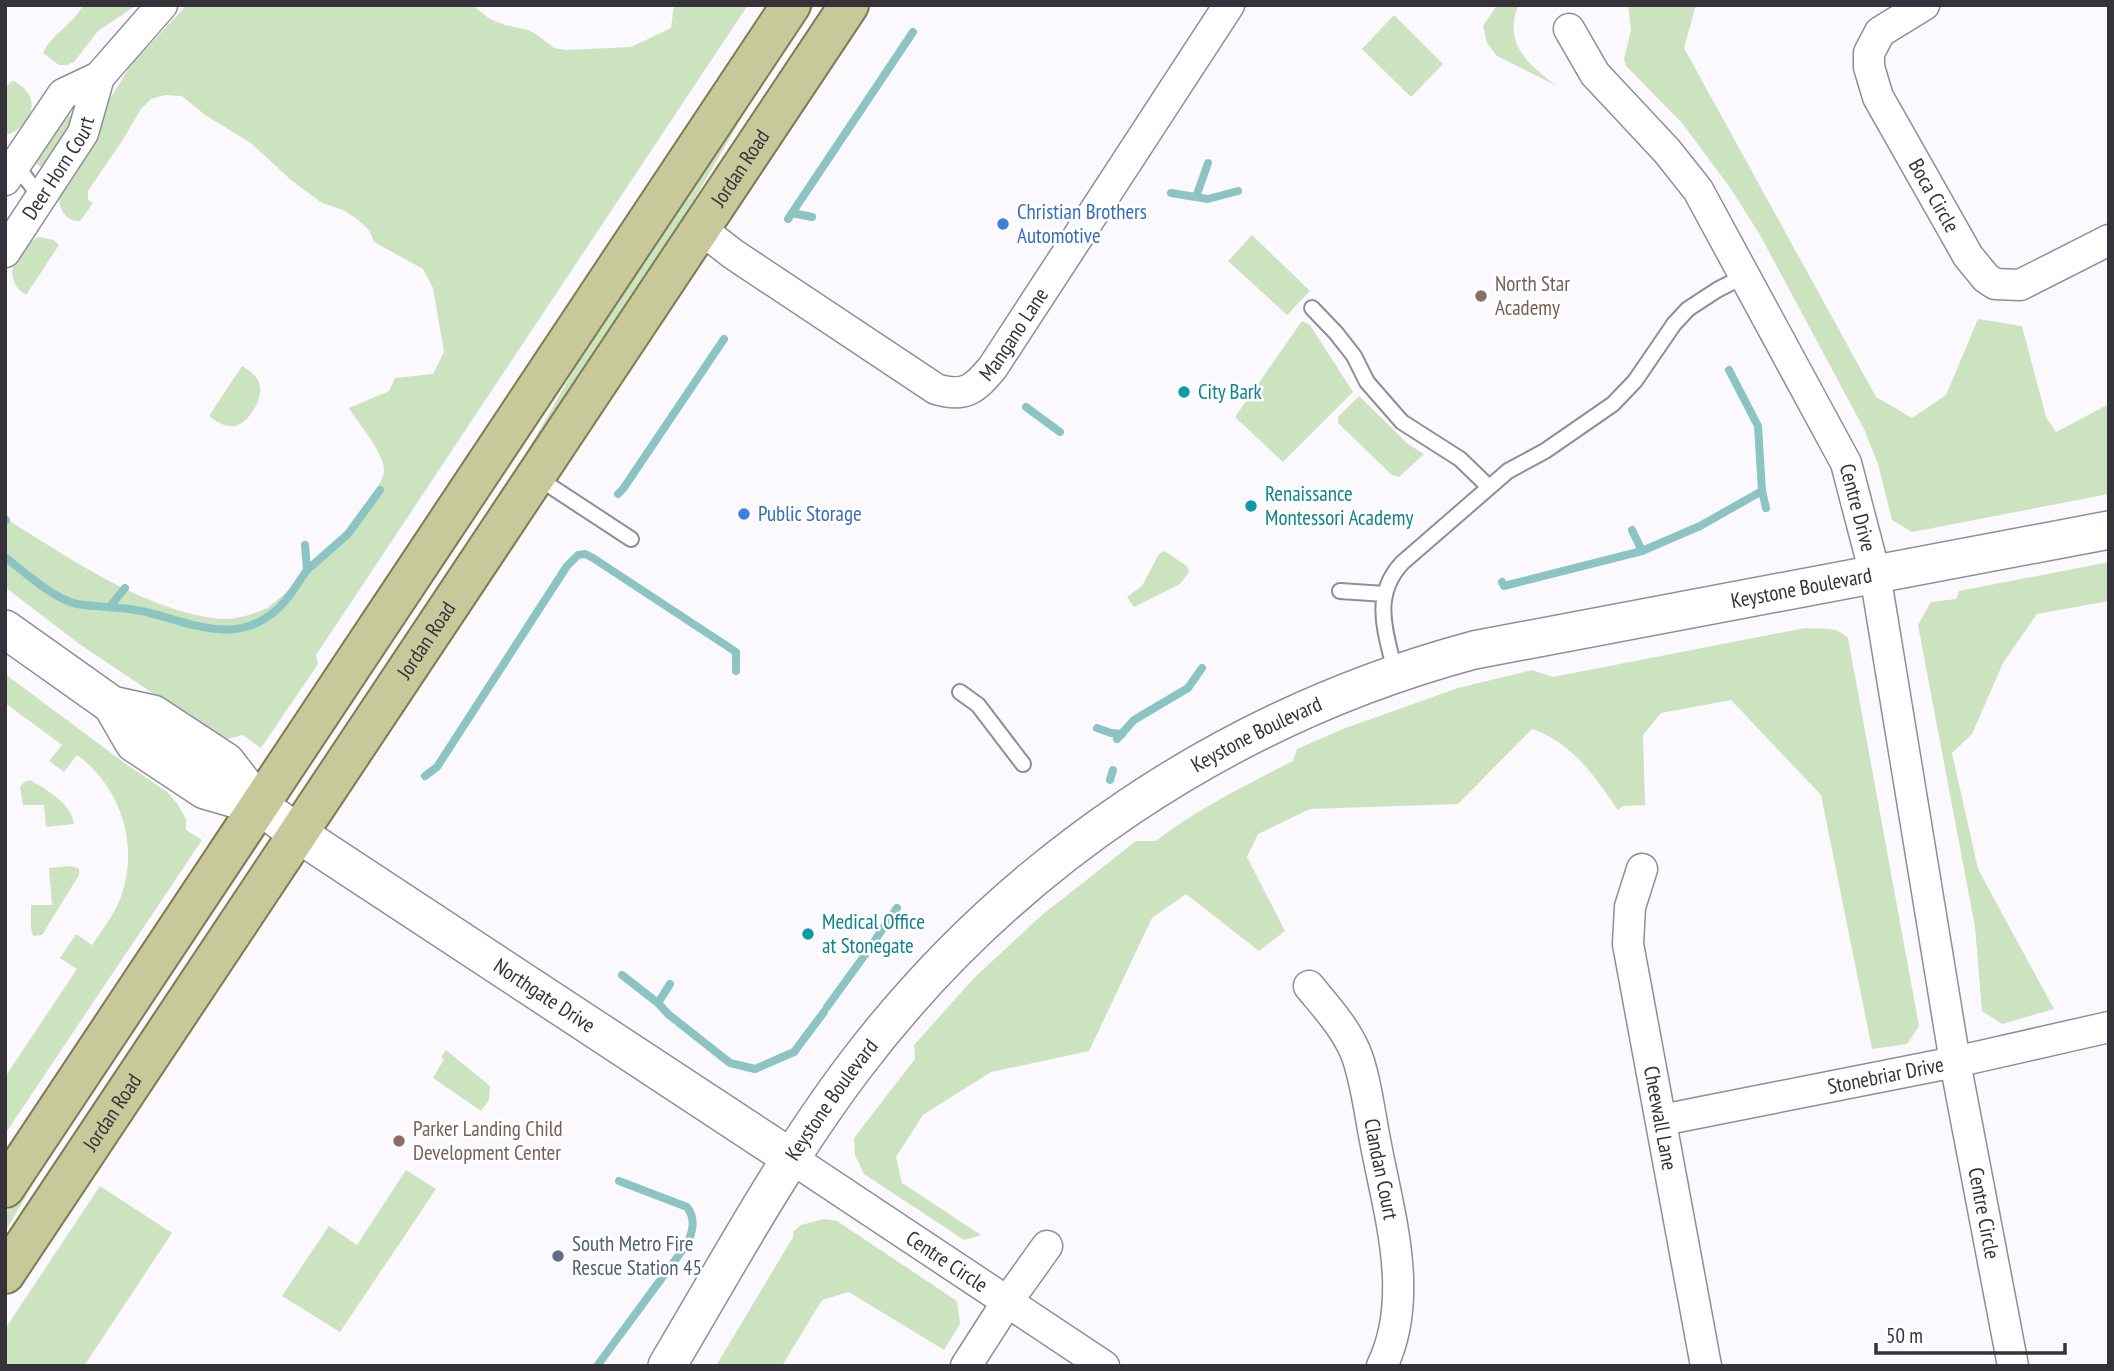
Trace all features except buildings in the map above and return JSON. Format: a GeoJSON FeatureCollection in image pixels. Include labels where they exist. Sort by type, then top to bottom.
{"type":"FeatureCollection","features":[{"type":"Feature","properties":{"kind":"main road"},"geometry":{"type":"LineString","coordinates":[[5,1188],[791,5]]}},
{"type":"Feature","properties":{"kind":"main road","name":"Jordan Road"},"geometry":{"type":"LineString","coordinates":[[5,1274],[849,5]]}},
{"type":"Feature","properties":{"kind":"street","name":"Deer Horn Court"},"geometry":{"type":"LineString","coordinates":[[11,173],[63,94],[99,77],[162,5]]}},
{"type":"Feature","properties":{"kind":"street","name":"Mangano Lane"},"geometry":{"type":"LineString","coordinates":[[701,229],[733,254],[936,389],[961,393],[972,388],[993,367],[1229,5]]}},
{"type":"Feature","properties":{"kind":"street","name":"Boca Circle"},"geometry":{"type":"LineString","coordinates":[[1924,5],[1880,32],[1869,53],[1869,67],[1878,96],[1968,256],[1978,269],[1995,284],[2020,285],[2109,240]]}},
{"type":"Feature","properties":{"kind":"street","name":"Centre Drive"},"geometry":{"type":"LineString","coordinates":[[1569,29],[1595,74],[1667,151],[1698,190],[1846,463],[1875,574],[1955,1062]]}},
{"type":"Feature","properties":{"kind":"street","name":"Deer Horn Court"},"geometry":{"type":"LineString","coordinates":[[5,252],[83,133],[99,77]]}},
{"type":"Feature","properties":{"kind":"street","name":"Keystone Boulevard"},"geometry":{"type":"LineString","coordinates":[[667,1366],[791,1158],[854,1067],[927,979],[992,915],[1081,840],[1153,791],[1229,746],[1317,704],[1395,672],[1500,644],[2109,530]]}},
{"type":"Feature","properties":{"kind":"street","name":"Northgate Drive"},"geometry":{"type":"LineString","coordinates":[[5,629],[112,705],[134,743],[205,790],[260,806],[791,1158]]}},
{"type":"Feature","properties":{"kind":"street","name":"Cheewall Lane"},"geometry":{"type":"LineString","coordinates":[[1642,869],[1630,907],[1628,944],[1706,1366]]}},
{"type":"Feature","properties":{"kind":"street","name":"Clandan Court"},"geometry":{"type":"LineString","coordinates":[[1309,986],[1336,1018],[1356,1053],[1369,1107],[1397,1263],[1396,1313],[1382,1366]]}},
{"type":"Feature","properties":{"kind":"street","name":"Stonebriar Drive"},"geometry":{"type":"LineString","coordinates":[[1662,1120],[1955,1062],[2109,1027]]}},
{"type":"Feature","properties":{"kind":"street","name":"Centre Circle"},"geometry":{"type":"LineString","coordinates":[[1955,1062],[2013,1366]]}},
{"type":"Feature","properties":{"kind":"street","name":"Centre Circle"},"geometry":{"type":"LineString","coordinates":[[791,1158],[1104,1366]]}},
{"type":"Feature","properties":{"kind":"street"},"geometry":{"type":"LineString","coordinates":[[966,1366],[1047,1246]]}},
{"type":"Feature","properties":{"kind":"lane"},"geometry":{"type":"LineString","coordinates":[[11,173],[41,198]]}},
{"type":"Feature","properties":{"kind":"lane"},"geometry":{"type":"LineString","coordinates":[[1395,672],[1382,615],[1392,574],[1402,562],[1508,471],[1555,445],[1613,404],[1635,381],[1664,338],[1688,309],[1700,299],[1746,275]]}},
{"type":"Feature","properties":{"kind":"lane"},"geometry":{"type":"LineString","coordinates":[[1312,308],[1336,333],[1354,356],[1367,382],[1402,422],[1460,459],[1489,487]]}},
{"type":"Feature","properties":{"kind":"lane"},"geometry":{"type":"LineString","coordinates":[[537,477],[631,539]]}},
{"type":"Feature","properties":{"kind":"lane"},"geometry":{"type":"LineString","coordinates":[[1340,591],[1385,594]]}},
{"type":"Feature","properties":{"kind":"lane"},"geometry":{"type":"LineString","coordinates":[[960,692],[978,705],[1023,764]]}},
{"type":"Feature","properties":{"kind":"green space"},"geometry":{"type":"Polygon","coordinates":[[[83,5],[137,5],[98,31],[74,62],[59,65],[43,53],[83,5]]]}},
{"type":"Feature","properties":{"kind":"green space"},"geometry":{"type":"Polygon","coordinates":[[[187,5],[472,5],[490,19],[528,30],[554,48],[566,50],[631,47],[671,28],[674,5],[748,5],[316,655],[318,664],[261,748],[243,735],[227,739],[206,729],[78,643],[5,587],[5,518],[108,580],[164,605],[220,619],[244,616],[267,608],[295,584],[333,544],[379,485],[384,472],[381,457],[349,408],[389,391],[395,378],[433,374],[444,352],[433,288],[423,269],[374,242],[369,230],[357,219],[343,210],[322,203],[291,180],[251,143],[205,115],[182,96],[165,95],[151,99],[141,109],[88,191],[88,200],[93,203],[80,221],[66,217],[59,194],[103,110],[132,63],[187,5]]]}},
{"type":"Feature","properties":{"kind":"green space"},"geometry":{"type":"Polygon","coordinates":[[[809,5],[815,5],[742,117],[633,305],[319,769],[518,468],[618,292],[809,5]]]}},
{"type":"Feature","properties":{"kind":"green space"},"geometry":{"type":"Polygon","coordinates":[[[1497,5],[1518,5],[1514,19],[1516,43],[1528,62],[1557,86],[1497,56],[1487,43],[1483,26],[1497,5]]]}},
{"type":"Feature","properties":{"kind":"green space"},"geometry":{"type":"Polygon","coordinates":[[[1628,5],[1696,5],[1684,48],[1876,397],[1912,418],[1946,395],[1978,319],[2022,326],[2046,417],[2056,432],[2109,404],[2109,494],[1912,532],[1892,520],[1878,464],[1864,429],[1760,235],[1731,189],[1682,123],[1626,66],[1624,59],[1631,30],[1628,5]]]}},
{"type":"Feature","properties":{"kind":"green space"},"geometry":{"type":"Polygon","coordinates":[[[1394,15],[1443,64],[1411,97],[1362,49],[1394,15]]]}},
{"type":"Feature","properties":{"kind":"green space"},"geometry":{"type":"Polygon","coordinates":[[[14,81],[29,94],[31,109],[22,126],[5,135],[5,89],[14,81]]]}},
{"type":"Feature","properties":{"kind":"green space"},"geometry":{"type":"Polygon","coordinates":[[[67,114],[78,120],[43,168],[35,163],[35,157],[67,114]]]}},
{"type":"Feature","properties":{"kind":"green space"},"geometry":{"type":"Polygon","coordinates":[[[1252,235],[1310,291],[1287,315],[1228,261],[1252,235]]]}},
{"type":"Feature","properties":{"kind":"green space"},"geometry":{"type":"Polygon","coordinates":[[[39,237],[54,240],[59,245],[26,295],[14,280],[13,263],[23,248],[39,237]]]}},
{"type":"Feature","properties":{"kind":"green space"},"geometry":{"type":"Polygon","coordinates":[[[1302,321],[1310,325],[1353,392],[1283,462],[1235,417],[1302,321]]]}},
{"type":"Feature","properties":{"kind":"green space"},"geometry":{"type":"Polygon","coordinates":[[[242,366],[258,380],[259,397],[254,410],[245,421],[235,426],[221,424],[209,416],[242,366]]]}},
{"type":"Feature","properties":{"kind":"green space"},"geometry":{"type":"Polygon","coordinates":[[[1359,396],[1408,444],[1424,454],[1399,477],[1392,475],[1338,423],[1338,417],[1359,396]]]}},
{"type":"Feature","properties":{"kind":"green space"},"geometry":{"type":"Polygon","coordinates":[[[1164,551],[1187,566],[1189,572],[1180,584],[1134,607],[1127,597],[1142,586],[1159,554],[1164,551]]]}},
{"type":"Feature","properties":{"kind":"green space"},"geometry":{"type":"Polygon","coordinates":[[[2109,562],[2109,601],[2037,614],[2003,663],[1972,734],[1952,753],[1978,869],[2054,1009],[2002,1024],[1982,1011],[1975,927],[1918,625],[1931,602],[1956,599],[1959,591],[2109,562]]]}},
{"type":"Feature","properties":{"kind":"green space"},"geometry":{"type":"Polygon","coordinates":[[[1805,628],[1833,630],[1848,638],[1919,1026],[1907,1044],[1872,1049],[1821,795],[1731,700],[1661,713],[1643,735],[1645,805],[1623,806],[1618,810],[1591,773],[1571,752],[1532,729],[1458,804],[1310,809],[1258,834],[1247,857],[1285,931],[1259,951],[1186,894],[1152,918],[1089,1051],[991,1072],[923,1115],[896,1157],[902,1183],[981,1235],[964,1240],[864,1174],[855,1155],[854,1138],[915,1059],[914,1045],[975,977],[1042,915],[1136,841],[1156,841],[1205,808],[1293,761],[1297,749],[1343,729],[1458,688],[1532,670],[1553,677],[1805,628]]]}},
{"type":"Feature","properties":{"kind":"green space"},"geometry":{"type":"Polygon","coordinates":[[[5,674],[167,792],[186,819],[186,830],[202,840],[5,1134],[5,1077],[77,969],[60,958],[76,934],[92,945],[114,911],[126,879],[128,859],[123,820],[106,784],[77,755],[64,772],[49,761],[62,745],[5,703],[5,674]]]}},
{"type":"Feature","properties":{"kind":"green space"},"geometry":{"type":"Polygon","coordinates":[[[30,780],[69,810],[74,824],[46,827],[44,805],[23,805],[20,787],[30,780]]]}},
{"type":"Feature","properties":{"kind":"green space"},"geometry":{"type":"Polygon","coordinates":[[[71,866],[79,869],[79,875],[42,935],[33,936],[31,905],[52,905],[49,868],[71,866]]]}},
{"type":"Feature","properties":{"kind":"green space"},"geometry":{"type":"Polygon","coordinates":[[[236,874],[49,1157],[5,1232],[5,1214],[230,875],[236,874]]]}},
{"type":"Feature","properties":{"kind":"green space"},"geometry":{"type":"Polygon","coordinates":[[[446,1050],[490,1086],[489,1100],[481,1111],[433,1078],[446,1050]]]}},
{"type":"Feature","properties":{"kind":"green space"},"geometry":{"type":"Polygon","coordinates":[[[406,1170],[436,1189],[340,1332],[282,1296],[329,1226],[357,1245],[406,1170]]]}},
{"type":"Feature","properties":{"kind":"green space"},"geometry":{"type":"Polygon","coordinates":[[[100,1186],[172,1233],[84,1366],[5,1366],[5,1329],[100,1186]]]}},
{"type":"Feature","properties":{"kind":"green space"},"geometry":{"type":"Polygon","coordinates":[[[824,1219],[837,1221],[957,1301],[960,1324],[944,1350],[849,1292],[822,1300],[782,1366],[716,1366],[793,1237],[793,1232],[801,1225],[824,1219]]]}},
{"type":"Feature","properties":{"kind":"waterway"},"geometry":{"type":"LineString","coordinates":[[788,219],[913,32]]}},
{"type":"Feature","properties":{"kind":"waterway"},"geometry":{"type":"LineString","coordinates":[[1196,197],[1208,163]]}},
{"type":"Feature","properties":{"kind":"waterway"},"geometry":{"type":"LineString","coordinates":[[1171,193],[1208,199],[1238,191]]}},
{"type":"Feature","properties":{"kind":"waterway"},"geometry":{"type":"LineString","coordinates":[[792,213],[812,217]]}},
{"type":"Feature","properties":{"kind":"waterway"},"geometry":{"type":"LineString","coordinates":[[618,494],[724,339]]}},
{"type":"Feature","properties":{"kind":"waterway"},"geometry":{"type":"LineString","coordinates":[[1729,370],[1758,426],[1762,491],[1766,508]]}},
{"type":"Feature","properties":{"kind":"waterway"},"geometry":{"type":"LineString","coordinates":[[1026,407],[1060,432]]}},
{"type":"Feature","properties":{"kind":"waterway"},"geometry":{"type":"LineString","coordinates":[[307,570],[348,534],[380,490]]}},
{"type":"Feature","properties":{"kind":"waterway"},"geometry":{"type":"LineString","coordinates":[[1502,582],[1504,586],[1642,551],[1700,526],[1762,491]]}},
{"type":"Feature","properties":{"kind":"waterway"},"geometry":{"type":"LineString","coordinates":[[1632,530],[1642,551]]}},
{"type":"Feature","properties":{"kind":"waterway"},"geometry":{"type":"LineString","coordinates":[[5,557],[59,597],[77,604],[137,610],[227,630],[259,622],[284,603],[307,570],[305,545]]}},
{"type":"Feature","properties":{"kind":"waterway"},"geometry":{"type":"LineString","coordinates":[[425,776],[437,767],[567,566],[578,555],[585,554],[593,558],[736,652],[736,671]]}},
{"type":"Feature","properties":{"kind":"waterway"},"geometry":{"type":"LineString","coordinates":[[111,605],[125,588]]}},
{"type":"Feature","properties":{"kind":"waterway"},"geometry":{"type":"LineString","coordinates":[[1117,739],[1134,720],[1188,688],[1202,668]]}},
{"type":"Feature","properties":{"kind":"waterway"},"geometry":{"type":"LineString","coordinates":[[1097,728],[1122,734]]}},
{"type":"Feature","properties":{"kind":"waterway"},"geometry":{"type":"LineString","coordinates":[[1110,780],[1113,770]]}},
{"type":"Feature","properties":{"kind":"waterway"},"geometry":{"type":"LineString","coordinates":[[871,946],[897,908]]}},
{"type":"Feature","properties":{"kind":"waterway"},"geometry":{"type":"LineString","coordinates":[[827,1007],[867,952]]}},
{"type":"Feature","properties":{"kind":"waterway"},"geometry":{"type":"LineString","coordinates":[[622,975],[730,1063],[755,1069],[794,1052],[824,1012]]}},
{"type":"Feature","properties":{"kind":"waterway"},"geometry":{"type":"LineString","coordinates":[[658,1003],[670,984]]}},
{"type":"Feature","properties":{"kind":"waterway"},"geometry":{"type":"LineString","coordinates":[[597,1366],[687,1244],[693,1225],[687,1207],[619,1181]]}},
{"type":"Feature","properties":{"kind":"place","name":"Christian Brothers Automotive"},"geometry":{"type":"Point","coordinates":[1003,224]}},
{"type":"Feature","properties":{"kind":"place","name":"North Star Academy"},"geometry":{"type":"Point","coordinates":[1481,296]}},
{"type":"Feature","properties":{"kind":"place","name":"City Bark"},"geometry":{"type":"Point","coordinates":[1184,392]}},
{"type":"Feature","properties":{"kind":"place","name":"Renaissance Montessori Academy"},"geometry":{"type":"Point","coordinates":[1251,506]}},
{"type":"Feature","properties":{"kind":"place","name":"Public Storage"},"geometry":{"type":"Point","coordinates":[744,514]}},
{"type":"Feature","properties":{"kind":"place","name":"Medical Office at Stonegate"},"geometry":{"type":"Point","coordinates":[808,934]}},
{"type":"Feature","properties":{"kind":"place","name":"Parker Landing Child Development Center"},"geometry":{"type":"Point","coordinates":[399,1141]}},
{"type":"Feature","properties":{"kind":"place","name":"South Metro Fire Rescue Station 45"},"geometry":{"type":"Point","coordinates":[558,1256]}}]}
